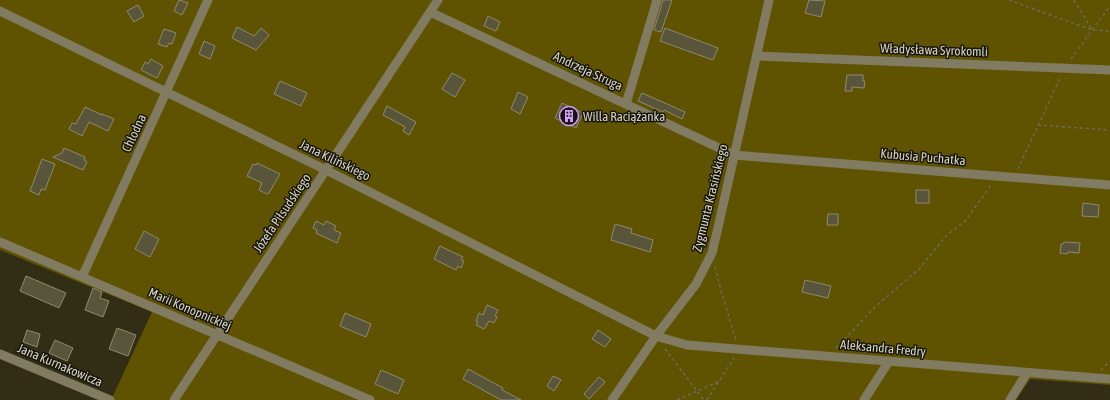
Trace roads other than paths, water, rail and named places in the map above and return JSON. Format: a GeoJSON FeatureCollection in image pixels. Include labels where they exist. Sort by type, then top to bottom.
{"type":"FeatureCollection","features":[{"type":"Feature","properties":{"kind":"street","name":"Chłodna"},"geometry":{"type":"LineString","coordinates":[[82,277],[208,0]]}},
{"type":"Feature","properties":{"kind":"street","name":"Józefa Piłsudskiego"},"geometry":{"type":"LineString","coordinates":[[174,400],[438,0]]}},
{"type":"Feature","properties":{"kind":"street"},"geometry":{"type":"LineString","coordinates":[[626,104],[657,0]]}},
{"type":"Feature","properties":{"kind":"street","name":"Zygmunta Krasińskiego"},"geometry":{"type":"LineString","coordinates":[[612,400],[656,336],[696,284],[712,253],[769,0]]}},
{"type":"Feature","properties":{"kind":"street","name":"Jana Kilińskiego"},"geometry":{"type":"LineString","coordinates":[[0,11],[326,170],[656,336]]}},
{"type":"Feature","properties":{"kind":"street","name":"Andrzeja Struga"},"geometry":{"type":"LineString","coordinates":[[430,12],[734,155]]}},
{"type":"Feature","properties":{"kind":"street","name":"Władysława Syrokomli"},"geometry":{"type":"LineString","coordinates":[[756,56],[1110,70]]}},
{"type":"Feature","properties":{"kind":"street","name":"Kubusia Puchatka"},"geometry":{"type":"LineString","coordinates":[[734,155],[1110,185]]}},
{"type":"Feature","properties":{"kind":"street","name":"Marii Konopnickiej"},"geometry":{"type":"LineString","coordinates":[[0,242],[370,400]]}},
{"type":"Feature","properties":{"kind":"street","name":"Aleksandra Fredry"},"geometry":{"type":"LineString","coordinates":[[656,336],[687,345],[1110,379]]}},
{"type":"Feature","properties":{"kind":"street","name":"Jana Kurnakowicza"},"geometry":{"type":"LineString","coordinates":[[0,354],[110,400]]}},
{"type":"Feature","properties":{"kind":"street"},"geometry":{"type":"LineString","coordinates":[[864,400],[889,361]]}},
{"type":"Feature","properties":{"kind":"street"},"geometry":{"type":"LineString","coordinates":[[1010,400],[1027,373]]}},
{"type":"Feature","properties":{"kind":"place","name":"Willa Raciążanka"},"geometry":{"type":"Point","coordinates":[569,116]}}]}
